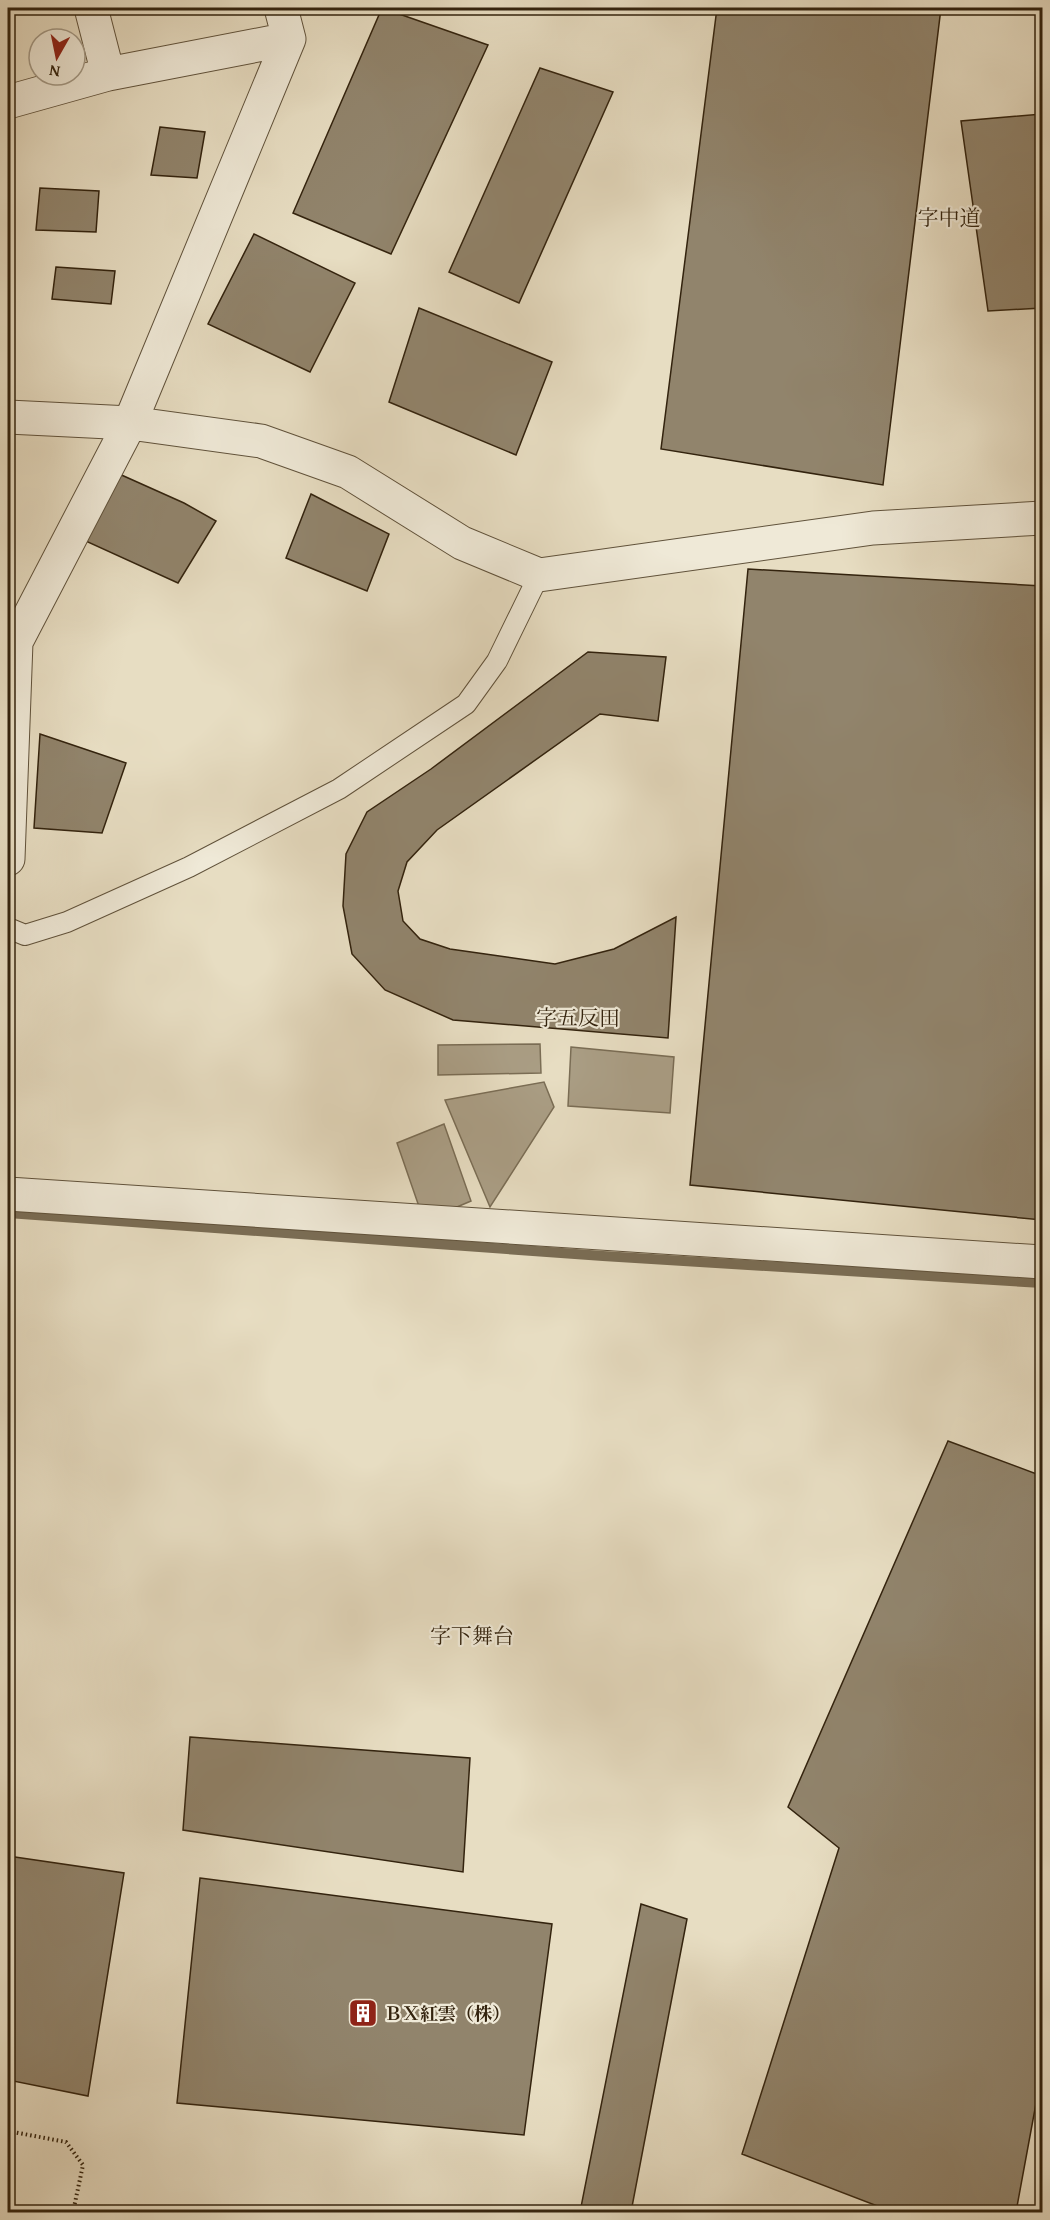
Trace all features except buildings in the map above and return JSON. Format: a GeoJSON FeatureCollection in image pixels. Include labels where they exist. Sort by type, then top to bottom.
{"type":"FeatureCollection","features":[{"type":"Feature","properties":{"kind":"street"},"geometry":{"type":"LineString","coordinates":[[91,8],[108,74]]}},
{"type":"Feature","properties":{"kind":"street"},"geometry":{"type":"LineString","coordinates":[[8,859],[16,642],[130,423],[289,39],[281,8]]}},
{"type":"Feature","properties":{"kind":"street"},"geometry":{"type":"LineString","coordinates":[[8,102],[108,74],[289,39]]}},
{"type":"Feature","properties":{"kind":"street"},"geometry":{"type":"LineString","coordinates":[[8,417],[130,423],[261,441],[348,472],[462,543],[539,575],[873,528],[1042,518]]}},
{"type":"Feature","properties":{"kind":"street"},"geometry":{"type":"LineString","coordinates":[[8,1194],[1042,1262]]}},
{"type":"Feature","properties":{"kind":"lane"},"geometry":{"type":"LineString","coordinates":[[8,928],[25,935],[66,922],[189,867],[339,789],[466,704],[497,661],[539,575]]}},
{"type":"Feature","properties":{"kind":"path"},"geometry":{"type":"LineString","coordinates":[[8,2131],[66,2142],[83,2165],[73,2212]]}},
{"type":"Feature","properties":{"kind":"shaded area"},"geometry":{"type":"Polygon","coordinates":[[[540,1044],[541,1073],[438,1075],[438,1045],[540,1044]]]}},
{"type":"Feature","properties":{"kind":"shaded area"},"geometry":{"type":"Polygon","coordinates":[[[571,1047],[674,1057],[670,1113],[568,1106],[571,1047]]]}},
{"type":"Feature","properties":{"kind":"shaded area"},"geometry":{"type":"Polygon","coordinates":[[[544,1082],[554,1107],[490,1207],[445,1100],[544,1082]]]}},
{"type":"Feature","properties":{"kind":"shaded area"},"geometry":{"type":"Polygon","coordinates":[[[444,1124],[471,1201],[424,1221],[397,1143],[444,1124]]]}},
{"type":"Feature","properties":{"kind":"waterway"},"geometry":{"type":"LineString","coordinates":[[8,1213],[603,1256],[1042,1283]]}},
{"type":"Feature","properties":{"kind":"place","name":"ＢＸ紅雲（株）"},"geometry":{"type":"Point","coordinates":[363,2013]}},
{"type":"Feature","properties":{"kind":"district","name":"字中道"},"geometry":{"type":"Point","coordinates":[949,217]}},
{"type":"Feature","properties":{"kind":"district","name":"字五反田"},"geometry":{"type":"Point","coordinates":[578,1017]}},
{"type":"Feature","properties":{"kind":"district","name":"字下舞台"},"geometry":{"type":"Point","coordinates":[472,1635]}}]}
